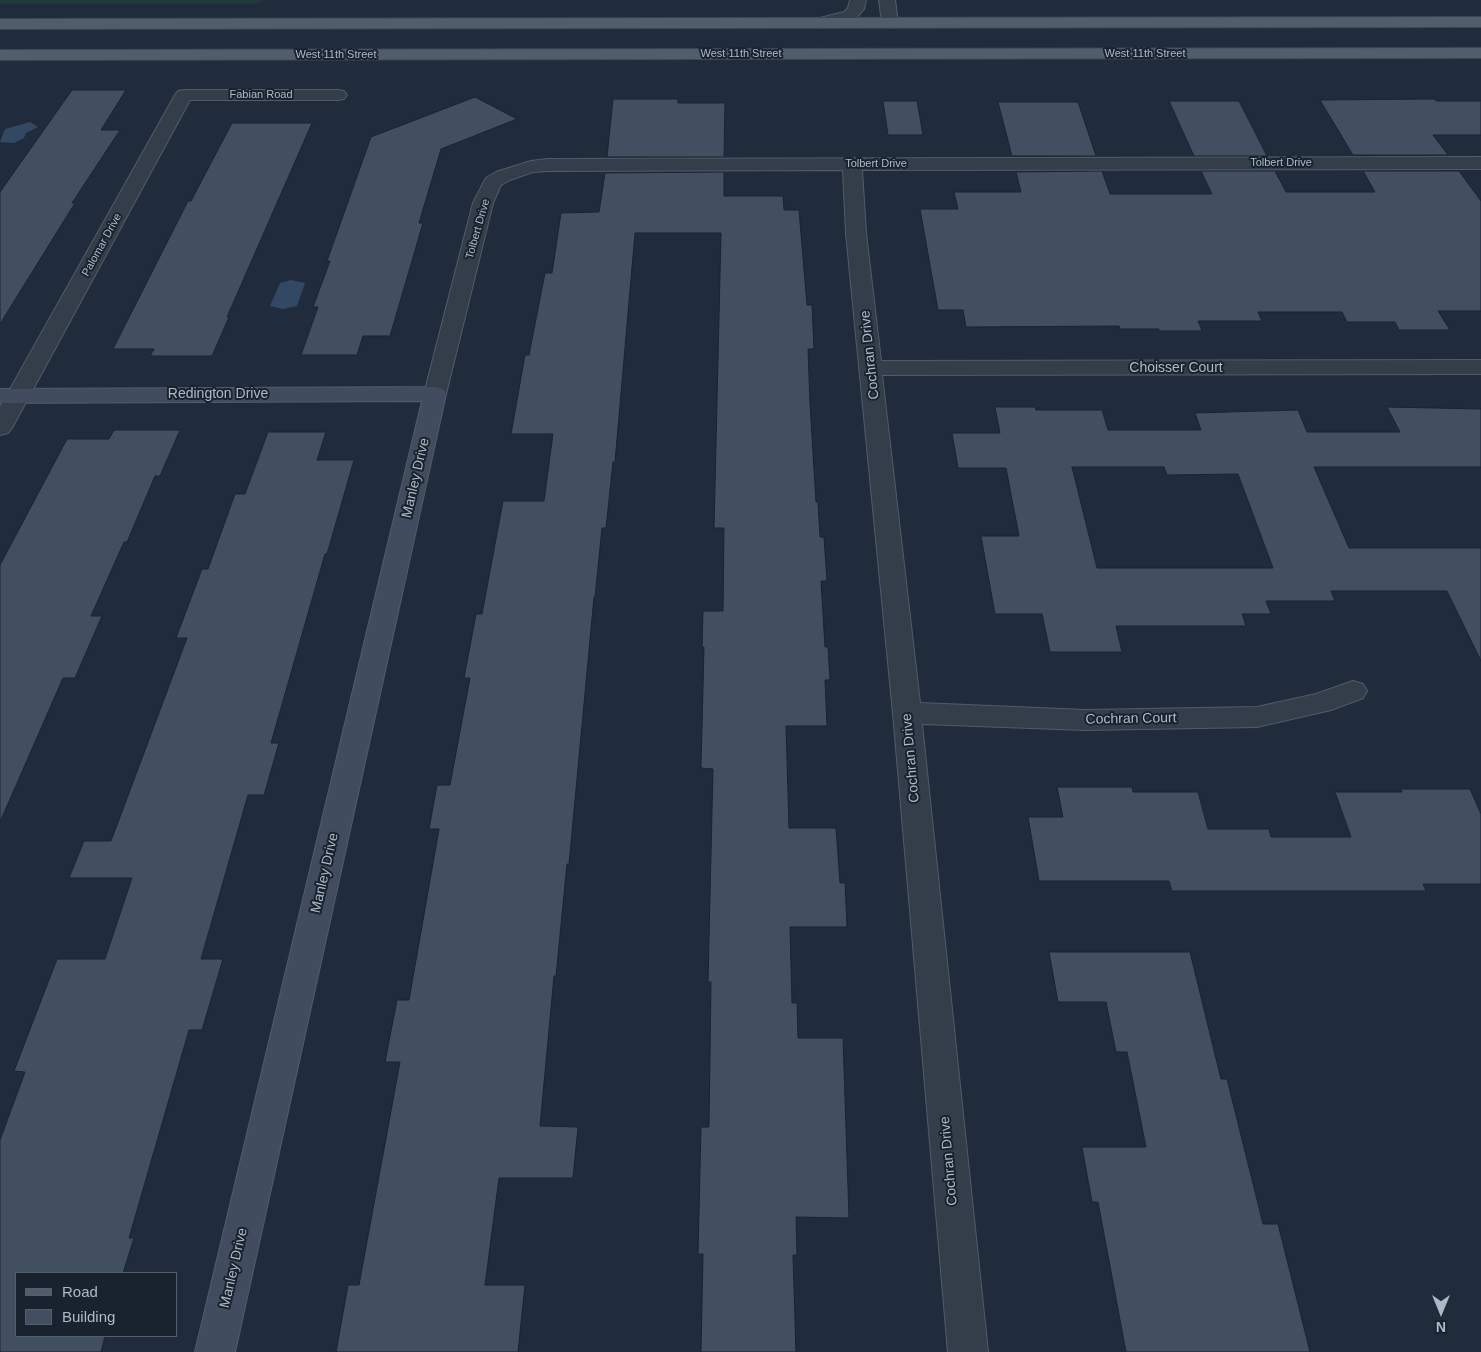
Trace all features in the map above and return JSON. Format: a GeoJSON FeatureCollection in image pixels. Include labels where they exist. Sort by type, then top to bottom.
{"type":"FeatureCollection","features":[{"type":"Feature","properties":{"kind":"main road"},"geometry":{"type":"LineString","coordinates":[[0,24],[1481,22]]}},
{"type":"Feature","properties":{"kind":"main road"},"geometry":{"type":"LineString","coordinates":[[484,55],[527,45],[570,41],[842,41],[874,35],[886,28],[890,23]]}},
{"type":"Feature","properties":{"kind":"main road","name":"West 11th Street"},"geometry":{"type":"LineString","coordinates":[[0,55],[1481,53]]}},
{"type":"Feature","properties":{"kind":"street"},"geometry":{"type":"LineString","coordinates":[[818,23],[850,14],[856,9],[858,0]]}},
{"type":"Feature","properties":{"kind":"street"},"geometry":{"type":"LineString","coordinates":[[887,0],[890,23]]}},
{"type":"Feature","properties":{"kind":"street","name":"Fabian Road"},"geometry":{"type":"LineString","coordinates":[[184,95],[338,95]]}},
{"type":"Feature","properties":{"kind":"street","name":"Palomar Drive"},"geometry":{"type":"LineString","coordinates":[[0,428],[10,395],[184,95]]}},
{"type":"Feature","properties":{"kind":"street","name":"Tolbert Drive"},"geometry":{"type":"LineString","coordinates":[[435,394],[483,203],[493,182],[503,176],[531,168],[548,165],[1481,163]]}},
{"type":"Feature","properties":{"kind":"street","name":"Cochran Drive"},"geometry":{"type":"LineString","coordinates":[[852,164],[856,233],[872,368],[968,1352]]}},
{"type":"Feature","properties":{"kind":"street","name":"Choisser Court"},"geometry":{"type":"LineString","coordinates":[[872,368],[1481,367]]}},
{"type":"Feature","properties":{"kind":"street","name":"Redington Drive"},"geometry":{"type":"LineString","coordinates":[[10,395],[435,394]]}},
{"type":"Feature","properties":{"kind":"street","name":"Manley Drive"},"geometry":{"type":"LineString","coordinates":[[215,1352],[435,394]]}},
{"type":"Feature","properties":{"kind":"street","name":"Cochran Court"},"geometry":{"type":"LineString","coordinates":[[906,713],[1085,720],[1257,717],[1322,703],[1353,691]]}},
{"type":"Feature","properties":{"kind":"green space"},"geometry":{"type":"Polygon","coordinates":[[[0,0],[266,0],[255,4],[0,4],[0,0]]]}},
{"type":"Feature","properties":{"kind":"water"},"geometry":{"type":"Polygon","coordinates":[[[30,122],[38,127],[26,133],[24,138],[14,143],[0,142],[5,129],[30,122]]]}},
{"type":"Feature","properties":{"kind":"water"},"geometry":{"type":"Polygon","coordinates":[[[291,280],[305,283],[297,306],[283,309],[270,306],[280,283],[291,280]]]}},
{"type":"Feature","properties":{"kind":"building"},"geometry":{"type":"Polygon","coordinates":[[[72,90],[126,90],[101,130],[120,130],[72,203],[75,203],[0,324],[0,192],[72,90]]]}},
{"type":"Feature","properties":{"kind":"building"},"geometry":{"type":"Polygon","coordinates":[[[475,97],[517,119],[441,149],[419,223],[423,223],[390,336],[363,336],[357,355],[301,355],[318,307],[313,307],[330,261],[327,261],[371,137],[475,97]]]}},
{"type":"Feature","properties":{"kind":"building"},"geometry":{"type":"Polygon","coordinates":[[[613,99],[678,99],[678,103],[725,103],[724,157],[607,157],[613,99]]]}},
{"type":"Feature","properties":{"kind":"building"},"geometry":{"type":"Polygon","coordinates":[[[1435,99],[1436,101],[1481,101],[1481,135],[1433,135],[1448,155],[1353,155],[1320,100],[1435,99]]]}},
{"type":"Feature","properties":{"kind":"building"},"geometry":{"type":"Polygon","coordinates":[[[883,101],[917,101],[923,135],[888,135],[883,101]]]}},
{"type":"Feature","properties":{"kind":"building"},"geometry":{"type":"Polygon","coordinates":[[[1169,101],[1239,101],[1267,156],[1194,156],[1169,101]]]}},
{"type":"Feature","properties":{"kind":"building"},"geometry":{"type":"Polygon","coordinates":[[[998,102],[1078,102],[1096,156],[1012,156],[998,102]]]}},
{"type":"Feature","properties":{"kind":"building"},"geometry":{"type":"Polygon","coordinates":[[[232,123],[312,123],[227,317],[229,317],[212,356],[150,356],[154,349],[113,349],[188,201],[191,201],[232,123]]]}},
{"type":"Feature","properties":{"kind":"building"},"geometry":{"type":"Polygon","coordinates":[[[1102,171],[1110,194],[1212,194],[1201,171],[1275,171],[1286,192],[1375,192],[1363,171],[1459,171],[1481,201],[1481,311],[1438,311],[1450,330],[1399,330],[1395,322],[1347,322],[1342,312],[1258,312],[1262,321],[1198,321],[1202,331],[1159,331],[1159,329],[1120,329],[1119,326],[966,327],[963,310],[938,310],[920,209],[958,209],[954,192],[1021,192],[1016,172],[1102,171]]]}},
{"type":"Feature","properties":{"kind":"building"},"geometry":{"type":"Polygon","coordinates":[[[724,172],[724,196],[783,196],[784,210],[799,210],[807,305],[812,305],[814,349],[808,349],[810,404],[816,502],[818,502],[820,537],[824,537],[827,581],[821,581],[825,647],[828,647],[830,680],[825,680],[827,726],[786,726],[789,828],[836,828],[840,883],[845,883],[847,927],[790,927],[792,1003],[797,1003],[798,1038],[843,1038],[849,1218],[796,1217],[797,1255],[793,1255],[796,1352],[701,1352],[703,1254],[698,1254],[701,1127],[709,1127],[711,982],[708,982],[713,769],[701,768],[704,647],[702,647],[703,611],[723,611],[724,528],[714,528],[721,233],[635,233],[615,462],[613,462],[606,528],[602,528],[594,597],[569,864],[567,864],[556,976],[554,976],[540,1126],[578,1127],[573,1178],[499,1178],[485,1285],[525,1285],[518,1352],[336,1352],[348,1285],[359,1285],[400,1062],[385,1062],[397,1000],[409,1000],[439,829],[429,829],[437,785],[450,785],[470,678],[464,678],[476,614],[482,614],[503,501],[544,501],[553,434],[511,434],[525,355],[529,355],[545,273],[552,273],[561,213],[599,212],[605,173],[724,172]]]}},
{"type":"Feature","properties":{"kind":"building"},"geometry":{"type":"Polygon","coordinates":[[[995,407],[1035,407],[1036,410],[1102,410],[1108,430],[1201,430],[1195,413],[1298,410],[1307,432],[1400,432],[1387,407],[1481,409],[1481,467],[1314,467],[1349,548],[1481,548],[1481,661],[1447,591],[1331,591],[1335,601],[1266,601],[1271,614],[1242,614],[1246,626],[1116,626],[1122,652],[1050,652],[1042,614],[995,614],[981,536],[1019,536],[1006,468],[958,468],[952,433],[1000,433],[995,407]],[[1072,467],[1097,568],[1273,568],[1238,474],[1167,475],[1164,467],[1072,467]]]}},
{"type":"Feature","properties":{"kind":"building"},"geometry":{"type":"Polygon","coordinates":[[[114,430],[180,430],[160,476],[155,476],[127,542],[124,542],[91,616],[102,616],[75,678],[63,678],[0,822],[0,565],[67,439],[109,439],[114,430]]]}},
{"type":"Feature","properties":{"kind":"building"},"geometry":{"type":"Polygon","coordinates":[[[268,432],[326,432],[317,460],[354,460],[271,743],[279,743],[264,795],[248,795],[201,959],[223,959],[202,1030],[189,1030],[129,1238],[134,1238],[123,1272],[15,1272],[15,1337],[105,1337],[101,1352],[0,1352],[0,1140],[25,1072],[14,1071],[57,959],[105,959],[132,878],[69,878],[84,841],[111,841],[187,638],[176,638],[202,569],[208,569],[235,494],[245,494],[268,432]]]}},
{"type":"Feature","properties":{"kind":"building"},"geometry":{"type":"Polygon","coordinates":[[[1057,787],[1132,787],[1133,792],[1198,792],[1208,829],[1269,829],[1271,837],[1351,837],[1335,792],[1402,792],[1401,789],[1470,789],[1481,814],[1481,884],[1423,884],[1426,891],[1172,891],[1169,881],[1039,881],[1028,817],[1063,817],[1057,787]]]}},
{"type":"Feature","properties":{"kind":"building"},"geometry":{"type":"Polygon","coordinates":[[[1049,952],[1190,952],[1221,1079],[1227,1079],[1263,1224],[1278,1224],[1310,1352],[1126,1352],[1098,1202],[1092,1202],[1082,1147],[1146,1147],[1127,1052],[1116,1052],[1106,1002],[1058,1002],[1049,952]]]}}]}
